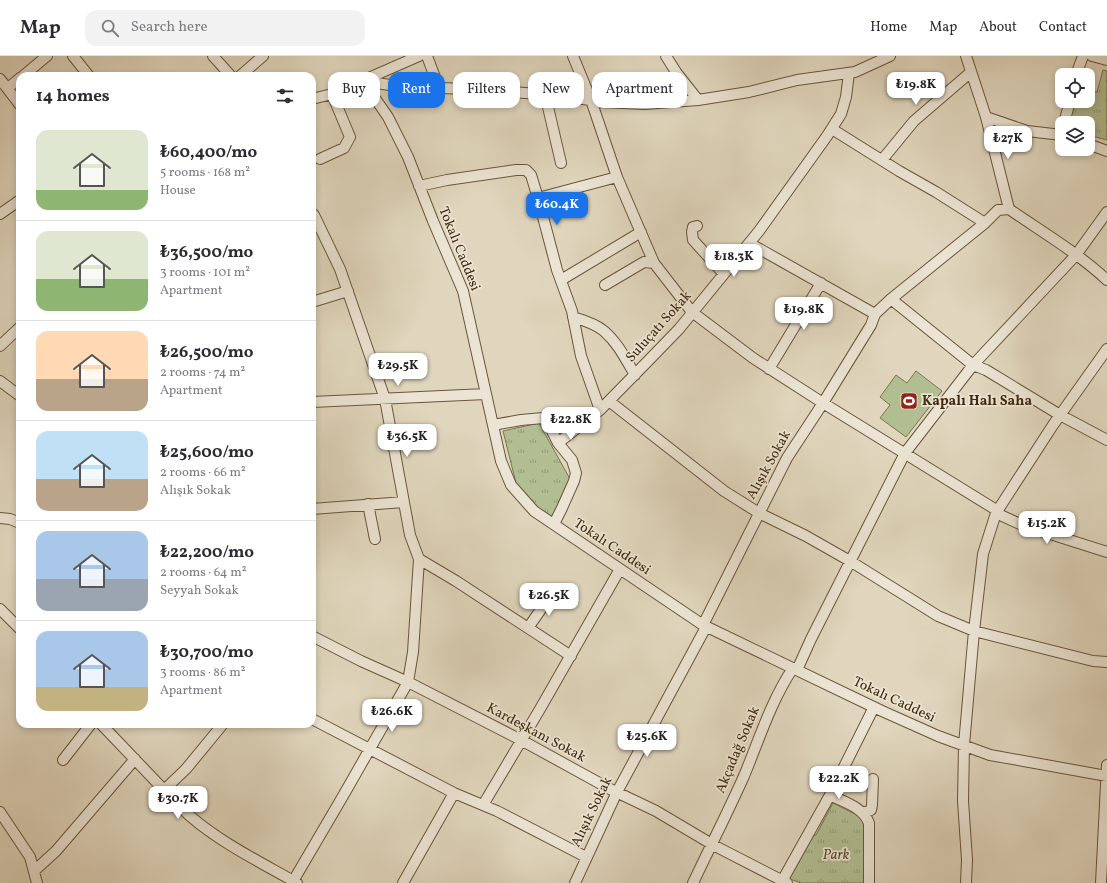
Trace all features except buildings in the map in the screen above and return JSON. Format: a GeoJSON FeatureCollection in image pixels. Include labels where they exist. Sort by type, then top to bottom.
{"type":"FeatureCollection","features":[{"type":"Feature","properties":{"kind":"street"},"geometry":{"type":"LineString","coordinates":[[28,72],[47,56]]}},
{"type":"Feature","properties":{"kind":"street"},"geometry":{"type":"LineString","coordinates":[[73,56],[87,72]]}},
{"type":"Feature","properties":{"kind":"street"},"geometry":{"type":"LineString","coordinates":[[213,56],[227,72]]}},
{"type":"Feature","properties":{"kind":"street"},"geometry":{"type":"LineString","coordinates":[[245,72],[263,56]]}},
{"type":"Feature","properties":{"kind":"street"},"geometry":{"type":"LineString","coordinates":[[380,73],[418,56]]}},
{"type":"Feature","properties":{"kind":"street"},"geometry":{"type":"LineString","coordinates":[[427,56],[433,72]]}},
{"type":"Feature","properties":{"kind":"street"},"geometry":{"type":"LineString","coordinates":[[573,56],[591,100],[617,177],[654,263],[692,312],[752,358],[997,512],[1022,525],[1107,552]]}},
{"type":"Feature","properties":{"kind":"street"},"geometry":{"type":"LineString","coordinates":[[666,56],[676,72],[698,100]]}},
{"type":"Feature","properties":{"kind":"street"},"geometry":{"type":"LineString","coordinates":[[584,99],[600,102],[646,104],[698,100],[749,92],[797,80],[855,72],[890,56]]}},
{"type":"Feature","properties":{"kind":"street"},"geometry":{"type":"LineString","coordinates":[[966,56],[986,117],[1009,209]]}},
{"type":"Feature","properties":{"kind":"street"},"geometry":{"type":"LineString","coordinates":[[1079,68],[1083,56]]}},
{"type":"Feature","properties":{"kind":"street"},"geometry":{"type":"LineString","coordinates":[[1092,56],[1107,60]]}},
{"type":"Feature","properties":{"kind":"street"},"geometry":{"type":"LineString","coordinates":[[882,160],[914,121],[971,72]]}},
{"type":"Feature","properties":{"kind":"street","name":"Suluçatı Sokak"},"geometry":{"type":"LineString","coordinates":[[558,443],[600,410],[679,329],[723,273],[749,243],[832,129],[841,114],[846,97],[849,73]]}},
{"type":"Feature","properties":{"kind":"street"},"geometry":{"type":"LineString","coordinates":[[0,79],[16,99]]}},
{"type":"Feature","properties":{"kind":"street"},"geometry":{"type":"LineString","coordinates":[[8,88],[16,81]]}},
{"type":"Feature","properties":{"kind":"street"},"geometry":{"type":"LineString","coordinates":[[445,88],[528,93]]}},
{"type":"Feature","properties":{"kind":"street"},"geometry":{"type":"LineString","coordinates":[[316,98],[328,95]]}},
{"type":"Feature","properties":{"kind":"street","name":"Tokalı Caddesi"},"geometry":{"type":"LineString","coordinates":[[380,105],[388,117],[408,157],[463,291],[501,461],[511,485],[534,511],[704,626],[874,707],[938,736],[990,755],[1106,776]]}},
{"type":"Feature","properties":{"kind":"street"},"geometry":{"type":"LineString","coordinates":[[320,158],[344,148],[350,137],[338,108]]}},
{"type":"Feature","properties":{"kind":"street"},"geometry":{"type":"LineString","coordinates":[[548,108],[561,163]]}},
{"type":"Feature","properties":{"kind":"street"},"geometry":{"type":"LineString","coordinates":[[986,117],[1027,131],[1055,133]]}},
{"type":"Feature","properties":{"kind":"street"},"geometry":{"type":"LineString","coordinates":[[832,129],[984,223]]}},
{"type":"Feature","properties":{"kind":"street"},"geometry":{"type":"LineString","coordinates":[[1095,147],[1107,151]]}},
{"type":"Feature","properties":{"kind":"street"},"geometry":{"type":"LineString","coordinates":[[419,186],[474,175],[516,170],[526,170],[531,175],[573,317],[581,356],[600,410]]}},
{"type":"Feature","properties":{"kind":"street"},"geometry":{"type":"LineString","coordinates":[[538,198],[617,177]]}},
{"type":"Feature","properties":{"kind":"street"},"geometry":{"type":"LineString","coordinates":[[0,214],[16,203]]}},
{"type":"Feature","properties":{"kind":"street"},"geometry":{"type":"LineString","coordinates":[[749,243],[875,314],[998,210],[1009,209],[1097,270],[1107,280]]}},
{"type":"Feature","properties":{"kind":"street","name":"Akçadağ Sokak"},"geometry":{"type":"LineString","coordinates":[[692,883],[743,777],[784,682],[795,669],[811,639],[905,453],[973,365],[1076,255],[1107,212]]}},
{"type":"Feature","properties":{"kind":"street"},"geometry":{"type":"LineString","coordinates":[[105,728],[190,816],[232,845],[294,882],[408,682],[413,652],[418,559],[410,535],[385,399],[340,270],[316,218]]}},
{"type":"Feature","properties":{"kind":"street"},"geometry":{"type":"LineString","coordinates":[[697,226],[693,227],[693,240],[723,273]]}},
{"type":"Feature","properties":{"kind":"street"},"geometry":{"type":"LineString","coordinates":[[561,280],[641,232]]}},
{"type":"Feature","properties":{"kind":"street"},"geometry":{"type":"LineString","coordinates":[[605,285],[644,262],[654,263]]}},
{"type":"Feature","properties":{"kind":"street"},"geometry":{"type":"LineString","coordinates":[[769,369],[821,283]]}},
{"type":"Feature","properties":{"kind":"street"},"geometry":{"type":"LineString","coordinates":[[316,301],[348,291]]}},
{"type":"Feature","properties":{"kind":"street"},"geometry":{"type":"LineString","coordinates":[[891,299],[973,365],[986,370],[1060,415],[1107,440]]}},
{"type":"Feature","properties":{"kind":"street","name":"Alışık Sokak"},"geometry":{"type":"LineString","coordinates":[[574,883],[616,792],[704,626],[787,458],[871,325],[875,314]]}},
{"type":"Feature","properties":{"kind":"street"},"geometry":{"type":"LineString","coordinates":[[573,317],[586,321],[603,330],[615,342],[635,375]]}},
{"type":"Feature","properties":{"kind":"street"},"geometry":{"type":"LineString","coordinates":[[0,346],[16,331]]}},
{"type":"Feature","properties":{"kind":"street"},"geometry":{"type":"LineString","coordinates":[[966,883],[967,860],[963,801],[964,745],[974,631],[983,554],[997,512],[1060,415],[1107,349]]}},
{"type":"Feature","properties":{"kind":"street"},"geometry":{"type":"LineString","coordinates":[[0,381],[16,393]]}},
{"type":"Feature","properties":{"kind":"street"},"geometry":{"type":"LineString","coordinates":[[316,402],[486,394]]}},
{"type":"Feature","properties":{"kind":"street"},"geometry":{"type":"LineString","coordinates":[[609,401],[724,490],[759,513],[806,536],[850,561],[938,616],[974,631],[1086,659],[1107,662]]}},
{"type":"Feature","properties":{"kind":"street"},"geometry":{"type":"LineString","coordinates":[[493,425],[543,418],[550,427],[558,443],[572,460],[576,473],[574,481],[554,524]]}},
{"type":"Feature","properties":{"kind":"street"},"geometry":{"type":"LineString","coordinates":[[316,509],[404,502]]}},
{"type":"Feature","properties":{"kind":"street"},"geometry":{"type":"LineString","coordinates":[[368,504],[375,539]]}},
{"type":"Feature","properties":{"kind":"street"},"geometry":{"type":"LineString","coordinates":[[0,518],[16,521]]}},
{"type":"Feature","properties":{"kind":"street"},"geometry":{"type":"LineString","coordinates":[[418,559],[456,581],[571,656]]}},
{"type":"Feature","properties":{"kind":"street"},"geometry":{"type":"LineString","coordinates":[[483,805],[620,570]]}},
{"type":"Feature","properties":{"kind":"street"},"geometry":{"type":"LineString","coordinates":[[528,628],[546,602],[547,597]]}},
{"type":"Feature","properties":{"kind":"street"},"geometry":{"type":"LineString","coordinates":[[0,609],[16,625]]}},
{"type":"Feature","properties":{"kind":"street","name":"Kardeşkanı Sokak"},"geometry":{"type":"LineString","coordinates":[[316,638],[361,661],[408,682],[521,740],[616,792],[656,811],[711,844],[783,882]]}},
{"type":"Feature","properties":{"kind":"street"},"geometry":{"type":"LineString","coordinates":[[783,882],[830,795],[874,707]]}},
{"type":"Feature","properties":{"kind":"street"},"geometry":{"type":"LineString","coordinates":[[316,722],[454,793],[483,805],[586,857]]}},
{"type":"Feature","properties":{"kind":"street"},"geometry":{"type":"LineString","coordinates":[[63,760],[88,728]]}},
{"type":"Feature","properties":{"kind":"street"},"geometry":{"type":"LineString","coordinates":[[164,790],[186,768],[220,728]]}},
{"type":"Feature","properties":{"kind":"street"},"geometry":{"type":"LineString","coordinates":[[34,871],[56,851],[135,759]]}},
{"type":"Feature","properties":{"kind":"street"},"geometry":{"type":"LineString","coordinates":[[1103,882],[1107,765]]}},
{"type":"Feature","properties":{"kind":"street"},"geometry":{"type":"LineString","coordinates":[[863,813],[871,810],[873,779]]}},
{"type":"Feature","properties":{"kind":"street"},"geometry":{"type":"LineString","coordinates":[[403,883],[454,793]]}},
{"type":"Feature","properties":{"kind":"street"},"geometry":{"type":"LineString","coordinates":[[830,795],[859,810],[863,813],[869,823],[869,883]]}},
{"type":"Feature","properties":{"kind":"street"},"geometry":{"type":"LineString","coordinates":[[0,812],[30,857],[37,883]]}},
{"type":"Feature","properties":{"kind":"green space"},"geometry":{"type":"Polygon","coordinates":[[[1103,70],[1107,71],[1107,140],[1095,137],[1095,116],[1071,116],[1073,108],[1095,108],[1095,92],[1097,92],[1103,70]]]}},
{"type":"Feature","properties":{"kind":"green space","name":"Kapalı Halı Saha"},"geometry":{"type":"Polygon","coordinates":[[[916,371],[942,391],[906,437],[880,418],[890,405],[880,397],[896,375],[907,383],[916,371]]]}},
{"type":"Feature","properties":{"kind":"green space"},"geometry":{"type":"Polygon","coordinates":[[[539,423],[570,479],[552,517],[534,505],[517,487],[503,431],[539,423]]]}},
{"type":"Feature","properties":{"kind":"green space","name":"Park"},"geometry":{"type":"Polygon","coordinates":[[[833,803],[865,819],[864,883],[801,883],[790,879],[789,876],[809,836],[816,835],[833,803]]]}},
{"type":"Feature","properties":{"kind":"place","name":"Kapalı Halı Saha"},"geometry":{"type":"Point","coordinates":[909,401]}}]}
